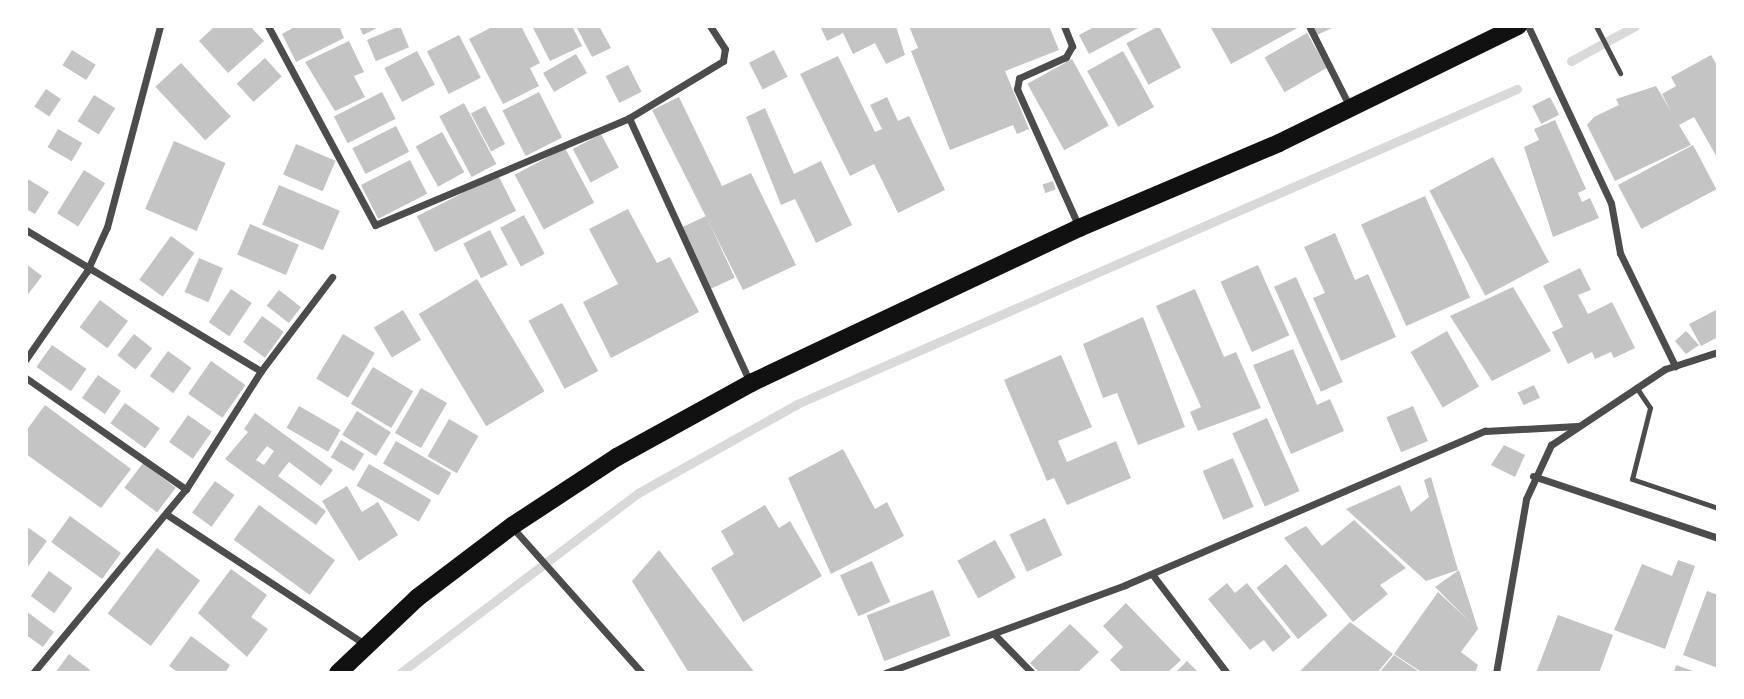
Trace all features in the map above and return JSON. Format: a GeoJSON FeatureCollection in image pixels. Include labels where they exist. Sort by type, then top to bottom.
{"type":"FeatureCollection","features":[{"type":"Feature","properties":{"kind":"main road"},"geometry":{"type":"LineString","coordinates":[[338,673],[365,644],[512,526],[617,457],[751,383],[1079,228],[1350,108],[1512,28]]}},
{"type":"Feature","properties":{"kind":"street"},"geometry":{"type":"LineString","coordinates":[[26,359],[87,271],[107,227],[160,26]]}},
{"type":"Feature","properties":{"kind":"street"},"geometry":{"type":"LineString","coordinates":[[268,26],[375,225],[629,118],[723,61],[725,49],[710,26]]}},
{"type":"Feature","properties":{"kind":"street"},"geometry":{"type":"LineString","coordinates":[[1064,26],[1072,46],[1066,57],[1019,78],[1017,89],[1079,228]]}},
{"type":"Feature","properties":{"kind":"street"},"geometry":{"type":"LineString","coordinates":[[1310,26],[1350,108]]}},
{"type":"Feature","properties":{"kind":"street"},"geometry":{"type":"LineString","coordinates":[[1528,26],[1611,203],[1620,253],[1675,366]]}},
{"type":"Feature","properties":{"kind":"street"},"geometry":{"type":"LineString","coordinates":[[629,118],[751,383]]}},
{"type":"Feature","properties":{"kind":"street"},"geometry":{"type":"LineString","coordinates":[[26,230],[87,271],[261,371]]}},
{"type":"Feature","properties":{"kind":"street"},"geometry":{"type":"LineString","coordinates":[[33,673],[186,489],[261,371],[332,278]]}},
{"type":"Feature","properties":{"kind":"street"},"geometry":{"type":"LineString","coordinates":[[1496,673],[1533,476],[1551,445],[1636,387],[1675,366],[1718,352]]}},
{"type":"Feature","properties":{"kind":"street"},"geometry":{"type":"LineString","coordinates":[[26,378],[186,489]]}},
{"type":"Feature","properties":{"kind":"street"},"geometry":{"type":"LineString","coordinates":[[885,673],[1152,574],[1485,431],[1577,426]]}},
{"type":"Feature","properties":{"kind":"street"},"geometry":{"type":"LineString","coordinates":[[1533,476],[1718,538]]}},
{"type":"Feature","properties":{"kind":"street"},"geometry":{"type":"LineString","coordinates":[[166,514],[365,644]]}},
{"type":"Feature","properties":{"kind":"street"},"geometry":{"type":"LineString","coordinates":[[512,526],[642,673]]}},
{"type":"Feature","properties":{"kind":"street"},"geometry":{"type":"LineString","coordinates":[[1152,574],[1227,673]]}},
{"type":"Feature","properties":{"kind":"street"},"geometry":{"type":"LineString","coordinates":[[994,634],[1032,673]]}},
{"type":"Feature","properties":{"kind":"lane"},"geometry":{"type":"LineString","coordinates":[[1598,29],[1620,73]]}},
{"type":"Feature","properties":{"kind":"lane"},"geometry":{"type":"LineString","coordinates":[[1636,387],[1650,408],[1632,480],[1718,508]]}},
{"type":"Feature","properties":{"kind":"building"},"geometry":{"type":"Polygon","coordinates":[[[215,26],[250,26],[264,41],[228,73],[199,41],[215,26]]]}},
{"type":"Feature","properties":{"kind":"building"},"geometry":{"type":"Polygon","coordinates":[[[296,26],[339,26],[344,38],[296,62],[282,34],[296,26]]]}},
{"type":"Feature","properties":{"kind":"building"},"geometry":{"type":"Polygon","coordinates":[[[359,26],[381,26],[363,35],[359,26]]]}},
{"type":"Feature","properties":{"kind":"building"},"geometry":{"type":"Polygon","coordinates":[[[400,26],[409,47],[376,61],[367,40],[400,26]]]}},
{"type":"Feature","properties":{"kind":"building"},"geometry":{"type":"Polygon","coordinates":[[[494,26],[521,26],[540,63],[530,68],[539,86],[503,104],[469,39],[494,26]]]}},
{"type":"Feature","properties":{"kind":"building"},"geometry":{"type":"Polygon","coordinates":[[[572,26],[582,46],[550,61],[533,28],[572,26]]]}},
{"type":"Feature","properties":{"kind":"building"},"geometry":{"type":"Polygon","coordinates":[[[576,26],[599,26],[611,48],[592,57],[576,26]]]}},
{"type":"Feature","properties":{"kind":"building"},"geometry":{"type":"Polygon","coordinates":[[[820,26],[896,26],[905,55],[886,64],[875,43],[853,54],[843,33],[827,41],[820,26]]]}},
{"type":"Feature","properties":{"kind":"building"},"geometry":{"type":"Polygon","coordinates":[[[909,26],[1049,26],[1059,50],[1005,71],[1029,129],[1017,134],[1013,125],[950,150],[911,51],[918,48],[909,26]]]}},
{"type":"Feature","properties":{"kind":"building"},"geometry":{"type":"Polygon","coordinates":[[[1096,26],[1138,28],[1089,54],[1079,35],[1096,26]]]}},
{"type":"Feature","properties":{"kind":"building"},"geometry":{"type":"Polygon","coordinates":[[[1159,26],[1181,67],[1148,85],[1126,43],[1159,26]]]}},
{"type":"Feature","properties":{"kind":"building"},"geometry":{"type":"Polygon","coordinates":[[[1210,26],[1301,26],[1231,64],[1210,26]]]}},
{"type":"Feature","properties":{"kind":"building"},"geometry":{"type":"Polygon","coordinates":[[[1313,26],[1336,26],[1317,35],[1313,26]]]}},
{"type":"Feature","properties":{"kind":"building"},"geometry":{"type":"Polygon","coordinates":[[[1307,33],[1327,68],[1285,92],[1265,58],[1307,33]]]}},
{"type":"Feature","properties":{"kind":"building"},"geometry":{"type":"Polygon","coordinates":[[[459,35],[481,78],[449,94],[427,51],[459,35]]]}},
{"type":"Feature","properties":{"kind":"building"},"geometry":{"type":"Polygon","coordinates":[[[349,41],[364,72],[354,76],[365,97],[335,111],[305,62],[349,41]]]}},
{"type":"Feature","properties":{"kind":"building"},"geometry":{"type":"Polygon","coordinates":[[[72,50],[96,65],[86,80],[62,65],[72,50]]]}},
{"type":"Feature","properties":{"kind":"building"},"geometry":{"type":"Polygon","coordinates":[[[774,50],[788,77],[763,89],[749,63],[774,50]]]}},
{"type":"Feature","properties":{"kind":"building"},"geometry":{"type":"Polygon","coordinates":[[[417,51],[435,85],[402,102],[384,68],[417,51]]]}},
{"type":"Feature","properties":{"kind":"building"},"geometry":{"type":"Polygon","coordinates":[[[1123,51],[1154,107],[1118,127],[1087,71],[1123,51]]]}},
{"type":"Feature","properties":{"kind":"building"},"geometry":{"type":"Polygon","coordinates":[[[576,54],[587,73],[554,92],[543,73],[576,54]]]}},
{"type":"Feature","properties":{"kind":"building"},"geometry":{"type":"Polygon","coordinates":[[[1711,55],[1718,67],[1718,159],[1694,117],[1679,125],[1691,145],[1615,181],[1587,125],[1594,117],[1619,105],[1616,99],[1656,86],[1672,113],[1662,94],[1676,86],[1671,77],[1711,55]]]}},
{"type":"Feature","properties":{"kind":"building"},"geometry":{"type":"Polygon","coordinates":[[[838,56],[875,132],[882,129],[870,105],[887,97],[898,121],[909,116],[945,190],[898,213],[874,164],[850,176],[800,74],[838,56]]]}},
{"type":"Feature","properties":{"kind":"building"},"geometry":{"type":"Polygon","coordinates":[[[265,58],[282,77],[253,102],[237,83],[265,58]]]}},
{"type":"Feature","properties":{"kind":"building"},"geometry":{"type":"Polygon","coordinates":[[[1072,59],[1109,125],[1064,150],[1027,84],[1072,59]]]}},
{"type":"Feature","properties":{"kind":"building"},"geometry":{"type":"Polygon","coordinates":[[[181,63],[231,116],[205,140],[155,87],[181,63]]]}},
{"type":"Feature","properties":{"kind":"building"},"geometry":{"type":"Polygon","coordinates":[[[628,65],[642,92],[619,103],[606,76],[628,65]]]}},
{"type":"Feature","properties":{"kind":"building"},"geometry":{"type":"Polygon","coordinates":[[[46,89],[61,99],[49,116],[34,106],[46,89]]]}},
{"type":"Feature","properties":{"kind":"building"},"geometry":{"type":"Polygon","coordinates":[[[382,92],[396,119],[348,143],[334,117],[382,92]]]}},
{"type":"Feature","properties":{"kind":"building"},"geometry":{"type":"Polygon","coordinates":[[[539,92],[562,137],[526,156],[502,111],[539,92]]]}},
{"type":"Feature","properties":{"kind":"building"},"geometry":{"type":"Polygon","coordinates":[[[94,95],[115,108],[99,135],[78,121],[94,95]]]}},
{"type":"Feature","properties":{"kind":"building"},"geometry":{"type":"Polygon","coordinates":[[[679,97],[722,186],[751,173],[796,265],[743,290],[652,110],[679,97]]]}},
{"type":"Feature","properties":{"kind":"building"},"geometry":{"type":"Polygon","coordinates":[[[1550,97],[1559,115],[1541,124],[1532,106],[1550,97]]]}},
{"type":"Feature","properties":{"kind":"building"},"geometry":{"type":"Polygon","coordinates":[[[464,103],[496,164],[472,177],[439,116],[464,103]]]}},
{"type":"Feature","properties":{"kind":"building"},"geometry":{"type":"Polygon","coordinates":[[[485,106],[505,144],[491,151],[471,114],[485,106]]]}},
{"type":"Feature","properties":{"kind":"building"},"geometry":{"type":"Polygon","coordinates":[[[765,108],[794,174],[821,161],[852,225],[816,243],[795,199],[781,205],[746,117],[765,108]]]}},
{"type":"Feature","properties":{"kind":"building"},"geometry":{"type":"Polygon","coordinates":[[[1555,120],[1586,189],[1578,193],[1582,202],[1590,198],[1599,218],[1553,237],[1524,147],[1539,140],[1534,129],[1555,120]]]}},
{"type":"Feature","properties":{"kind":"building"},"geometry":{"type":"Polygon","coordinates":[[[396,126],[409,152],[366,174],[352,148],[396,126]]]}},
{"type":"Feature","properties":{"kind":"building"},"geometry":{"type":"Polygon","coordinates":[[[58,129],[82,143],[72,161],[48,147],[58,129]]]}},
{"type":"Feature","properties":{"kind":"building"},"geometry":{"type":"Polygon","coordinates":[[[442,132],[464,172],[438,187],[416,147],[442,132]]]}},
{"type":"Feature","properties":{"kind":"building"},"geometry":{"type":"Polygon","coordinates":[[[601,134],[619,168],[591,183],[573,149],[601,134]]]}},
{"type":"Feature","properties":{"kind":"building"},"geometry":{"type":"Polygon","coordinates":[[[174,141],[226,163],[197,231],[145,209],[174,141]]]}},
{"type":"Feature","properties":{"kind":"building"},"geometry":{"type":"Polygon","coordinates":[[[296,144],[336,161],[323,191],[283,174],[296,144]]]}},
{"type":"Feature","properties":{"kind":"building"},"geometry":{"type":"Polygon","coordinates":[[[1693,145],[1716,189],[1641,229],[1618,185],[1693,145]]]}},
{"type":"Feature","properties":{"kind":"building"},"geometry":{"type":"Polygon","coordinates":[[[565,148],[594,203],[544,230],[515,175],[565,148]]]}},
{"type":"Feature","properties":{"kind":"building"},"geometry":{"type":"Polygon","coordinates":[[[1493,157],[1549,262],[1485,296],[1429,191],[1493,157]]]}},
{"type":"Feature","properties":{"kind":"building"},"geometry":{"type":"Polygon","coordinates":[[[410,160],[427,194],[378,219],[361,185],[410,160]]]}},
{"type":"Feature","properties":{"kind":"building"},"geometry":{"type":"Polygon","coordinates":[[[84,170],[105,183],[78,226],[57,213],[84,170]]]}},
{"type":"Feature","properties":{"kind":"building"},"geometry":{"type":"Polygon","coordinates":[[[498,175],[516,211],[435,252],[417,216],[498,175]]]}},
{"type":"Feature","properties":{"kind":"building"},"geometry":{"type":"Polygon","coordinates":[[[26,178],[49,192],[35,214],[26,209],[26,178]]]}},
{"type":"Feature","properties":{"kind":"building"},"geometry":{"type":"Polygon","coordinates":[[[1053,181],[1056,190],[1045,193],[1043,184],[1053,181]]]}},
{"type":"Feature","properties":{"kind":"building"},"geometry":{"type":"Polygon","coordinates":[[[279,185],[340,211],[323,250],[262,225],[279,185]]]}},
{"type":"Feature","properties":{"kind":"building"},"geometry":{"type":"Polygon","coordinates":[[[1425,196],[1470,297],[1406,326],[1361,224],[1425,196]]]}},
{"type":"Feature","properties":{"kind":"building"},"geometry":{"type":"Polygon","coordinates":[[[628,209],[657,263],[670,257],[699,312],[611,358],[583,302],[618,284],[589,229],[628,209]]]}},
{"type":"Feature","properties":{"kind":"building"},"geometry":{"type":"Polygon","coordinates":[[[524,215],[545,254],[521,267],[500,228],[524,215]]]}},
{"type":"Feature","properties":{"kind":"building"},"geometry":{"type":"Polygon","coordinates":[[[706,216],[735,278],[710,289],[682,227],[706,216]]]}},
{"type":"Feature","properties":{"kind":"building"},"geometry":{"type":"Polygon","coordinates":[[[250,224],[299,245],[286,275],[237,254],[250,224]]]}},
{"type":"Feature","properties":{"kind":"building"},"geometry":{"type":"Polygon","coordinates":[[[490,230],[508,265],[481,278],[463,244],[490,230]]]}},
{"type":"Feature","properties":{"kind":"building"},"geometry":{"type":"Polygon","coordinates":[[[1335,233],[1355,280],[1368,274],[1396,337],[1341,361],[1313,298],[1325,293],[1304,247],[1335,233]]]}},
{"type":"Feature","properties":{"kind":"building"},"geometry":{"type":"Polygon","coordinates":[[[171,236],[194,253],[163,297],[139,280],[171,236]]]}},
{"type":"Feature","properties":{"kind":"building"},"geometry":{"type":"Polygon","coordinates":[[[199,258],[223,268],[208,302],[185,292],[199,258]]]}},
{"type":"Feature","properties":{"kind":"building"},"geometry":{"type":"Polygon","coordinates":[[[26,264],[42,276],[26,297],[26,264]]]}},
{"type":"Feature","properties":{"kind":"building"},"geometry":{"type":"Polygon","coordinates":[[[1258,265],[1289,335],[1252,352],[1221,282],[1258,265]]]}},
{"type":"Feature","properties":{"kind":"building"},"geometry":{"type":"Polygon","coordinates":[[[1580,268],[1591,290],[1578,295],[1588,314],[1612,302],[1635,348],[1614,358],[1611,352],[1595,359],[1592,352],[1568,364],[1552,332],[1563,327],[1543,286],[1580,268]]]}},
{"type":"Feature","properties":{"kind":"building"},"geometry":{"type":"Polygon","coordinates":[[[1296,277],[1343,382],[1321,392],[1274,287],[1296,277]]]}},
{"type":"Feature","properties":{"kind":"building"},"geometry":{"type":"Polygon","coordinates":[[[477,279],[544,391],[486,426],[419,314],[477,279]]]}},
{"type":"Feature","properties":{"kind":"building"},"geometry":{"type":"Polygon","coordinates":[[[1513,287],[1551,351],[1492,381],[1450,316],[1513,287]]]}},
{"type":"Feature","properties":{"kind":"building"},"geometry":{"type":"Polygon","coordinates":[[[231,289],[252,303],[229,336],[209,322],[231,289]]]}},
{"type":"Feature","properties":{"kind":"building"},"geometry":{"type":"Polygon","coordinates":[[[1195,289],[1224,357],[1236,352],[1261,408],[1198,431],[1190,412],[1201,407],[1156,306],[1195,289]]]}},
{"type":"Feature","properties":{"kind":"building"},"geometry":{"type":"Polygon","coordinates":[[[279,290],[301,307],[289,323],[267,306],[279,290]]]}},
{"type":"Feature","properties":{"kind":"building"},"geometry":{"type":"Polygon","coordinates":[[[100,300],[128,321],[107,348],[80,327],[100,300]]]}},
{"type":"Feature","properties":{"kind":"building"},"geometry":{"type":"Polygon","coordinates":[[[562,303],[598,371],[565,389],[528,321],[562,303]]]}},
{"type":"Feature","properties":{"kind":"building"},"geometry":{"type":"Polygon","coordinates":[[[1718,309],[1718,337],[1701,346],[1689,324],[1718,309]]]}},
{"type":"Feature","properties":{"kind":"building"},"geometry":{"type":"Polygon","coordinates":[[[403,310],[421,340],[392,358],[374,328],[403,310]]]}},
{"type":"Feature","properties":{"kind":"building"},"geometry":{"type":"Polygon","coordinates":[[[262,316],[284,332],[265,358],[243,342],[262,316]]]}},
{"type":"Feature","properties":{"kind":"building"},"geometry":{"type":"Polygon","coordinates":[[[1143,317],[1185,427],[1138,445],[1117,393],[1103,398],[1083,344],[1143,317]]]}},
{"type":"Feature","properties":{"kind":"building"},"geometry":{"type":"Polygon","coordinates":[[[1447,331],[1479,386],[1443,407],[1411,352],[1447,331]]]}},
{"type":"Feature","properties":{"kind":"building"},"geometry":{"type":"Polygon","coordinates":[[[1686,331],[1699,345],[1686,354],[1675,341],[1686,331]]]}},
{"type":"Feature","properties":{"kind":"building"},"geometry":{"type":"Polygon","coordinates":[[[134,334],[152,348],[136,369],[117,355],[134,334]]]}},
{"type":"Feature","properties":{"kind":"building"},"geometry":{"type":"Polygon","coordinates":[[[343,334],[375,353],[348,398],[316,379],[343,334]]]}},
{"type":"Feature","properties":{"kind":"building"},"geometry":{"type":"Polygon","coordinates":[[[52,345],[86,369],[71,391],[37,367],[52,345]]]}},
{"type":"Feature","properties":{"kind":"building"},"geometry":{"type":"Polygon","coordinates":[[[1293,349],[1317,405],[1330,399],[1344,431],[1291,454],[1253,365],[1293,349]]]}},
{"type":"Feature","properties":{"kind":"building"},"geometry":{"type":"Polygon","coordinates":[[[168,351],[191,368],[173,393],[150,376],[168,351]]]}},
{"type":"Feature","properties":{"kind":"building"},"geometry":{"type":"Polygon","coordinates":[[[1061,355],[1092,427],[1058,441],[1067,462],[1116,441],[1131,478],[1067,505],[1054,478],[1047,481],[1004,380],[1061,355]]]}},
{"type":"Feature","properties":{"kind":"building"},"geometry":{"type":"Polygon","coordinates":[[[211,361],[245,385],[222,418],[188,394],[211,361]]]}},
{"type":"Feature","properties":{"kind":"building"},"geometry":{"type":"Polygon","coordinates":[[[373,367],[413,391],[391,428],[351,404],[373,367]]]}},
{"type":"Feature","properties":{"kind":"building"},"geometry":{"type":"Polygon","coordinates":[[[98,375],[121,391],[105,414],[82,398],[98,375]]]}},
{"type":"Feature","properties":{"kind":"building"},"geometry":{"type":"Polygon","coordinates":[[[1534,385],[1540,398],[1524,405],[1518,393],[1534,385]]]}},
{"type":"Feature","properties":{"kind":"building"},"geometry":{"type":"Polygon","coordinates":[[[421,388],[447,403],[421,448],[395,433],[421,388]]]}},
{"type":"Feature","properties":{"kind":"building"},"geometry":{"type":"Polygon","coordinates":[[[125,403],[160,428],[145,449],[110,423],[125,403]]]}},
{"type":"Feature","properties":{"kind":"building"},"geometry":{"type":"Polygon","coordinates":[[[45,405],[131,469],[101,508],[26,454],[26,431],[45,405]]]}},
{"type":"Feature","properties":{"kind":"building"},"geometry":{"type":"Polygon","coordinates":[[[299,406],[341,430],[328,452],[286,428],[299,406]]]}},
{"type":"Feature","properties":{"kind":"building"},"geometry":{"type":"Polygon","coordinates":[[[1413,406],[1428,441],[1401,452],[1386,417],[1413,406]]]}},
{"type":"Feature","properties":{"kind":"building"},"geometry":{"type":"Polygon","coordinates":[[[357,411],[391,432],[376,456],[342,435],[357,411]]]}},
{"type":"Feature","properties":{"kind":"building"},"geometry":{"type":"Polygon","coordinates":[[[255,413],[333,470],[321,486],[289,462],[278,476],[326,511],[316,525],[225,459],[248,432],[244,429],[255,413]],[[267,446],[256,460],[264,465],[274,451],[267,446]]]}},
{"type":"Feature","properties":{"kind":"building"},"geometry":{"type":"Polygon","coordinates":[[[188,415],[212,432],[193,459],[169,442],[188,415]]]}},
{"type":"Feature","properties":{"kind":"building"},"geometry":{"type":"Polygon","coordinates":[[[1267,418],[1300,491],[1265,507],[1232,433],[1267,418]]]}},
{"type":"Feature","properties":{"kind":"building"},"geometry":{"type":"Polygon","coordinates":[[[449,419],[478,436],[457,473],[428,456],[449,419]]]}},
{"type":"Feature","properties":{"kind":"building"},"geometry":{"type":"Polygon","coordinates":[[[341,440],[364,454],[354,471],[331,457],[341,440]]]}},
{"type":"Feature","properties":{"kind":"building"},"geometry":{"type":"Polygon","coordinates":[[[396,441],[451,473],[438,496],[383,464],[396,441]]]}},
{"type":"Feature","properties":{"kind":"building"},"geometry":{"type":"Polygon","coordinates":[[[1504,445],[1525,455],[1515,477],[1491,465],[1504,445]]]}},
{"type":"Feature","properties":{"kind":"building"},"geometry":{"type":"Polygon","coordinates":[[[843,449],[875,509],[887,502],[904,536],[831,574],[788,478],[843,449]]]}},
{"type":"Feature","properties":{"kind":"building"},"geometry":{"type":"Polygon","coordinates":[[[1233,458],[1254,507],[1223,520],[1203,471],[1233,458]]]}},
{"type":"Feature","properties":{"kind":"building"},"geometry":{"type":"Polygon","coordinates":[[[143,463],[176,488],[157,512],[124,488],[143,463]]]}},
{"type":"Feature","properties":{"kind":"building"},"geometry":{"type":"Polygon","coordinates":[[[369,464],[431,500],[419,522],[356,486],[369,464]]]}},
{"type":"Feature","properties":{"kind":"building"},"geometry":{"type":"Polygon","coordinates":[[[1431,477],[1458,570],[1426,581],[1346,509],[1400,485],[1411,512],[1429,497],[1424,480],[1431,477]]]}},
{"type":"Feature","properties":{"kind":"building"},"geometry":{"type":"Polygon","coordinates":[[[215,481],[234,495],[211,527],[192,513],[215,481]]]}},
{"type":"Feature","properties":{"kind":"building"},"geometry":{"type":"Polygon","coordinates":[[[347,486],[362,512],[378,502],[398,535],[359,561],[322,501],[347,486]]]}},
{"type":"Feature","properties":{"kind":"building"},"geometry":{"type":"Polygon","coordinates":[[[259,505],[335,560],[310,595],[234,540],[259,505]]]}},
{"type":"Feature","properties":{"kind":"building"},"geometry":{"type":"Polygon","coordinates":[[[765,505],[779,528],[790,521],[822,576],[743,622],[711,568],[734,554],[721,531],[765,505]]]}},
{"type":"Feature","properties":{"kind":"building"},"geometry":{"type":"Polygon","coordinates":[[[70,516],[121,553],[102,579],[51,542],[70,516]]]}},
{"type":"Feature","properties":{"kind":"building"},"geometry":{"type":"Polygon","coordinates":[[[1045,518],[1062,555],[1027,572],[1010,534],[1045,518]]]}},
{"type":"Feature","properties":{"kind":"building"},"geometry":{"type":"Polygon","coordinates":[[[1354,520],[1406,568],[1380,585],[1388,594],[1353,622],[1284,538],[1306,526],[1322,546],[1354,520]]]}},
{"type":"Feature","properties":{"kind":"building"},"geometry":{"type":"Polygon","coordinates":[[[26,526],[47,541],[26,569],[26,526]]]}},
{"type":"Feature","properties":{"kind":"building"},"geometry":{"type":"Polygon","coordinates":[[[995,540],[1016,578],[978,598],[957,561],[995,540]]]}},
{"type":"Feature","properties":{"kind":"building"},"geometry":{"type":"Polygon","coordinates":[[[157,548],[200,580],[151,646],[108,613],[157,548]]]}},
{"type":"Feature","properties":{"kind":"building"},"geometry":{"type":"Polygon","coordinates":[[[659,550],[755,673],[689,673],[632,581],[659,550]]]}},
{"type":"Feature","properties":{"kind":"building"},"geometry":{"type":"Polygon","coordinates":[[[1678,560],[1695,566],[1665,649],[1614,630],[1642,564],[1672,576],[1678,560]]]}},
{"type":"Feature","properties":{"kind":"building"},"geometry":{"type":"Polygon","coordinates":[[[872,561],[890,602],[858,616],[840,575],[872,561]]]}},
{"type":"Feature","properties":{"kind":"building"},"geometry":{"type":"Polygon","coordinates":[[[1286,564],[1328,615],[1298,639],[1256,588],[1286,564]]]}},
{"type":"Feature","properties":{"kind":"building"},"geometry":{"type":"Polygon","coordinates":[[[231,569],[267,595],[251,617],[268,629],[247,657],[198,613],[231,569]]]}},
{"type":"Feature","properties":{"kind":"building"},"geometry":{"type":"Polygon","coordinates":[[[1459,570],[1478,629],[1461,652],[1478,665],[1475,673],[1423,673],[1394,654],[1438,592],[1469,621],[1435,587],[1459,570]]]}},
{"type":"Feature","properties":{"kind":"building"},"geometry":{"type":"Polygon","coordinates":[[[49,571],[72,588],[54,613],[31,596],[49,571]]]}},
{"type":"Feature","properties":{"kind":"building"},"geometry":{"type":"Polygon","coordinates":[[[1227,583],[1235,593],[1247,583],[1291,637],[1273,652],[1264,640],[1250,650],[1208,599],[1227,583]]]}},
{"type":"Feature","properties":{"kind":"building"},"geometry":{"type":"Polygon","coordinates":[[[933,590],[951,636],[884,661],[867,615],[933,590]]]}},
{"type":"Feature","properties":{"kind":"building"},"geometry":{"type":"Polygon","coordinates":[[[1707,591],[1718,595],[1718,668],[1683,655],[1707,591]]]}},
{"type":"Feature","properties":{"kind":"building"},"geometry":{"type":"Polygon","coordinates":[[[1126,603],[1181,660],[1167,673],[1123,673],[1110,660],[1123,647],[1103,626],[1126,603]]]}},
{"type":"Feature","properties":{"kind":"building"},"geometry":{"type":"Polygon","coordinates":[[[26,611],[54,632],[43,647],[26,635],[26,611]]]}},
{"type":"Feature","properties":{"kind":"building"},"geometry":{"type":"Polygon","coordinates":[[[1558,615],[1613,635],[1599,673],[1536,673],[1558,615]]]}},
{"type":"Feature","properties":{"kind":"building"},"geometry":{"type":"Polygon","coordinates":[[[1350,622],[1393,654],[1377,673],[1298,673],[1350,622]]]}},
{"type":"Feature","properties":{"kind":"building"},"geometry":{"type":"Polygon","coordinates":[[[1070,624],[1099,652],[1077,673],[1040,673],[1030,663],[1070,624]]]}},
{"type":"Feature","properties":{"kind":"building"},"geometry":{"type":"Polygon","coordinates":[[[191,636],[230,665],[225,673],[179,673],[169,666],[191,636]]]}},
{"type":"Feature","properties":{"kind":"building"},"geometry":{"type":"Polygon","coordinates":[[[69,654],[90,670],[89,673],[55,673],[69,654]]]}},
{"type":"Feature","properties":{"kind":"building"},"geometry":{"type":"Polygon","coordinates":[[[1394,655],[1421,673],[1379,673],[1394,655]]]}},
{"type":"Feature","properties":{"kind":"building"},"geometry":{"type":"Polygon","coordinates":[[[1187,661],[1199,673],[1175,673],[1187,661]]]}},
{"type":"Feature","properties":{"kind":"building"},"geometry":{"type":"Polygon","coordinates":[[[1676,665],[1696,672],[1696,673],[1674,673],[1676,665]]]}},
{"type":"Feature","properties":{"kind":"waterway"},"geometry":{"type":"LineString","coordinates":[[1571,61],[1635,26]]}},
{"type":"Feature","properties":{"kind":"waterway"},"geometry":{"type":"LineString","coordinates":[[400,673],[638,493],[797,404],[1517,89]]}}]}
